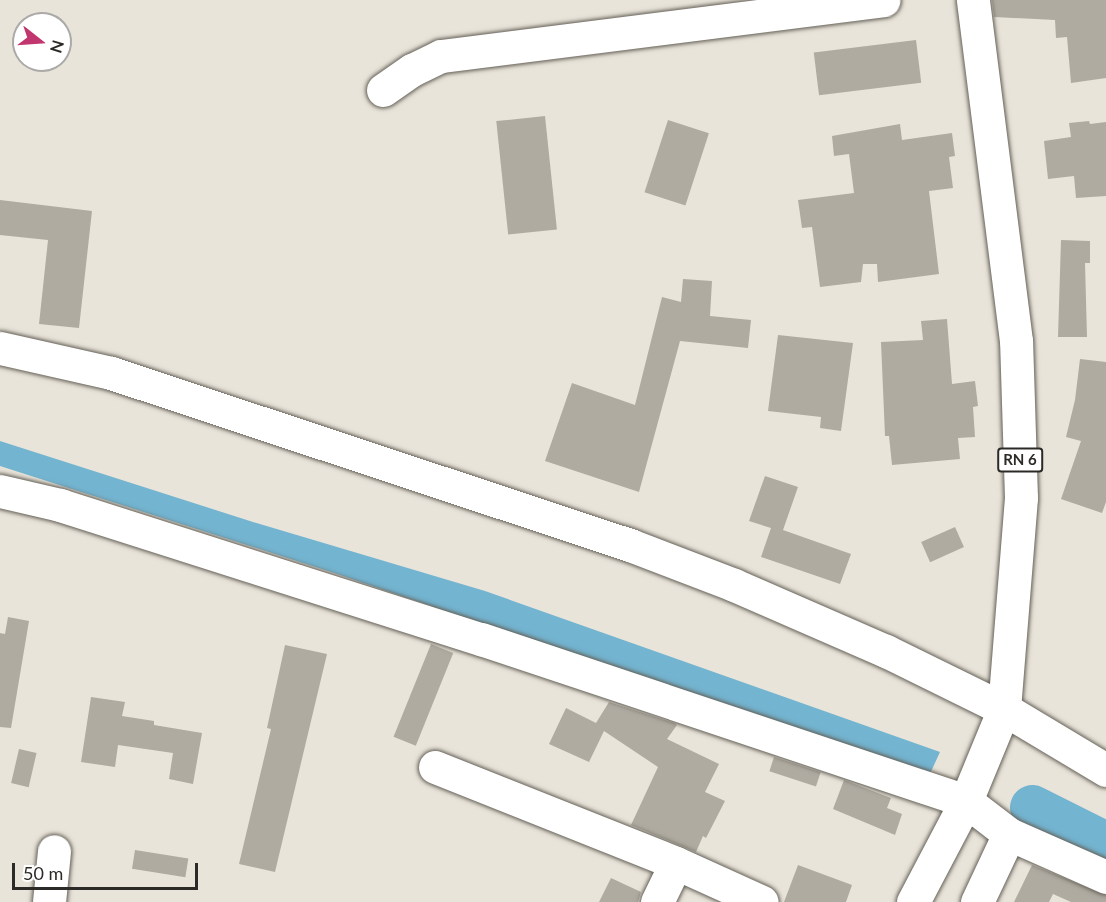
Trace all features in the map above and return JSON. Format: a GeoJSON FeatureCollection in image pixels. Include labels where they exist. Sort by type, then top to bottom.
{"type":"FeatureCollection","features":[{"type":"Feature","properties":{"kind":"street"},"geometry":{"type":"LineString","coordinates":[[383,90],[412,70],[441,56],[883,0]]}},
{"type":"Feature","properties":{"kind":"street","name":"RN 6"},"geometry":{"type":"LineString","coordinates":[[913,902],[966,801],[1004,709],[1021,498],[1016,341],[973,0]]}},
{"type":"Feature","properties":{"kind":"street"},"geometry":{"type":"LineString","coordinates":[[0,348],[111,373],[630,545],[734,585],[875,646],[1004,709],[1106,770]]}},
{"type":"Feature","properties":{"kind":"street"},"geometry":{"type":"LineString","coordinates":[[0,490],[60,505],[503,646],[966,801],[1009,834],[1106,877]]}},
{"type":"Feature","properties":{"kind":"street"},"geometry":{"type":"LineString","coordinates":[[435,767],[676,863],[744,898]]}},
{"type":"Feature","properties":{"kind":"street"},"geometry":{"type":"LineString","coordinates":[[977,902],[1009,834]]}},
{"type":"Feature","properties":{"kind":"street"},"geometry":{"type":"LineString","coordinates":[[49,902],[54,851]]}},
{"type":"Feature","properties":{"kind":"street"},"geometry":{"type":"LineString","coordinates":[[657,902],[676,863]]}},
{"type":"Feature","properties":{"kind":"water"},"geometry":{"type":"Polygon","coordinates":[[[0,441],[253,522],[485,591],[940,752],[929,776],[334,573],[0,466],[0,441]]]}},
{"type":"Feature","properties":{"kind":"building"},"geometry":{"type":"Polygon","coordinates":[[[992,0],[1106,0],[1106,78],[1071,83],[1067,37],[1056,38],[1055,20],[994,17],[992,0]]]}},
{"type":"Feature","properties":{"kind":"building"},"geometry":{"type":"Polygon","coordinates":[[[916,40],[921,83],[819,95],[814,53],[916,40]]]}},
{"type":"Feature","properties":{"kind":"building"},"geometry":{"type":"Polygon","coordinates":[[[545,116],[557,229],[508,234],[496,121],[545,116]]]}},
{"type":"Feature","properties":{"kind":"building"},"geometry":{"type":"Polygon","coordinates":[[[668,120],[709,133],[685,206],[645,192],[668,120]]]}},
{"type":"Feature","properties":{"kind":"building"},"geometry":{"type":"Polygon","coordinates":[[[1089,121],[1090,124],[1106,122],[1106,196],[1076,198],[1074,176],[1048,179],[1044,141],[1071,137],[1069,123],[1089,121]]]}},
{"type":"Feature","properties":{"kind":"building"},"geometry":{"type":"Polygon","coordinates":[[[900,124],[902,140],[952,133],[955,156],[949,157],[953,188],[929,191],[939,274],[878,282],[877,264],[863,264],[861,282],[820,287],[812,227],[802,228],[798,200],[854,193],[849,154],[834,156],[832,136],[900,124]]]}},
{"type":"Feature","properties":{"kind":"building"},"geometry":{"type":"Polygon","coordinates":[[[0,200],[92,211],[79,328],[39,324],[48,240],[0,235],[0,200]]]}},
{"type":"Feature","properties":{"kind":"building"},"geometry":{"type":"Polygon","coordinates":[[[1061,240],[1090,241],[1090,263],[1085,263],[1087,337],[1058,337],[1061,240]]]}},
{"type":"Feature","properties":{"kind":"building"},"geometry":{"type":"Polygon","coordinates":[[[683,279],[712,281],[710,316],[751,320],[748,348],[680,341],[639,492],[545,461],[572,383],[635,405],[662,297],[681,302],[683,279]]]}},
{"type":"Feature","properties":{"kind":"building"},"geometry":{"type":"Polygon","coordinates":[[[947,319],[952,384],[975,381],[978,406],[973,407],[975,437],[958,438],[960,459],[892,465],[889,436],[885,436],[881,342],[923,340],[921,321],[947,319]]]}},
{"type":"Feature","properties":{"kind":"building"},"geometry":{"type":"Polygon","coordinates":[[[778,335],[853,343],[841,431],[820,428],[821,417],[768,411],[778,335]]]}},
{"type":"Feature","properties":{"kind":"building"},"geometry":{"type":"Polygon","coordinates":[[[1080,359],[1106,362],[1106,502],[1102,513],[1061,499],[1081,441],[1066,437],[1075,400],[1080,359]]]}},
{"type":"Feature","properties":{"kind":"building"},"geometry":{"type":"Polygon","coordinates":[[[765,476],[798,487],[783,530],[851,554],[840,584],[761,557],[771,528],[749,521],[765,476]]]}},
{"type":"Feature","properties":{"kind":"building"},"geometry":{"type":"Polygon","coordinates":[[[955,527],[964,547],[930,562],[921,542],[955,527]]]}},
{"type":"Feature","properties":{"kind":"building"},"geometry":{"type":"Polygon","coordinates":[[[8,617],[29,621],[11,728],[0,727],[0,633],[5,634],[8,617]]]}},
{"type":"Feature","properties":{"kind":"building"},"geometry":{"type":"Polygon","coordinates":[[[431,644],[453,653],[416,746],[394,737],[431,644]]]}},
{"type":"Feature","properties":{"kind":"building"},"geometry":{"type":"Polygon","coordinates":[[[285,645],[327,654],[275,872],[239,864],[271,729],[267,728],[285,645]]]}},
{"type":"Feature","properties":{"kind":"building"},"geometry":{"type":"Polygon","coordinates":[[[91,697],[125,702],[122,716],[154,721],[154,725],[202,733],[193,784],[169,779],[173,753],[118,745],[115,767],[81,762],[91,697]]]}},
{"type":"Feature","properties":{"kind":"building"},"geometry":{"type":"Polygon","coordinates":[[[609,702],[674,723],[677,725],[667,739],[719,764],[705,792],[725,801],[706,838],[703,836],[696,852],[631,825],[658,767],[604,731],[589,762],[549,744],[566,708],[596,723],[609,702]]]}},
{"type":"Feature","properties":{"kind":"building"},"geometry":{"type":"Polygon","coordinates":[[[19,749],[37,753],[29,787],[11,783],[19,749]]]}},
{"type":"Feature","properties":{"kind":"building"},"geometry":{"type":"Polygon","coordinates":[[[774,757],[821,772],[816,786],[769,771],[774,757]]]}},
{"type":"Feature","properties":{"kind":"building"},"geometry":{"type":"Polygon","coordinates":[[[844,780],[891,798],[887,808],[902,814],[895,835],[833,809],[844,780]]]}},
{"type":"Feature","properties":{"kind":"building"},"geometry":{"type":"Polygon","coordinates":[[[135,850],[188,858],[185,877],[132,869],[135,850]]]}},
{"type":"Feature","properties":{"kind":"building"},"geometry":{"type":"Polygon","coordinates":[[[798,865],[852,885],[846,902],[784,902],[798,865]]]}},
{"type":"Feature","properties":{"kind":"building"},"geometry":{"type":"Polygon","coordinates":[[[1032,865],[1106,895],[1106,902],[1071,902],[1053,894],[1049,902],[1014,902],[1032,865]]]}},
{"type":"Feature","properties":{"kind":"building"},"geometry":{"type":"Polygon","coordinates":[[[611,878],[641,892],[638,902],[599,902],[611,878]]]}},
{"type":"Feature","properties":{"kind":"waterway"},"geometry":{"type":"LineString","coordinates":[[1032,807],[1106,844]]}}]}
